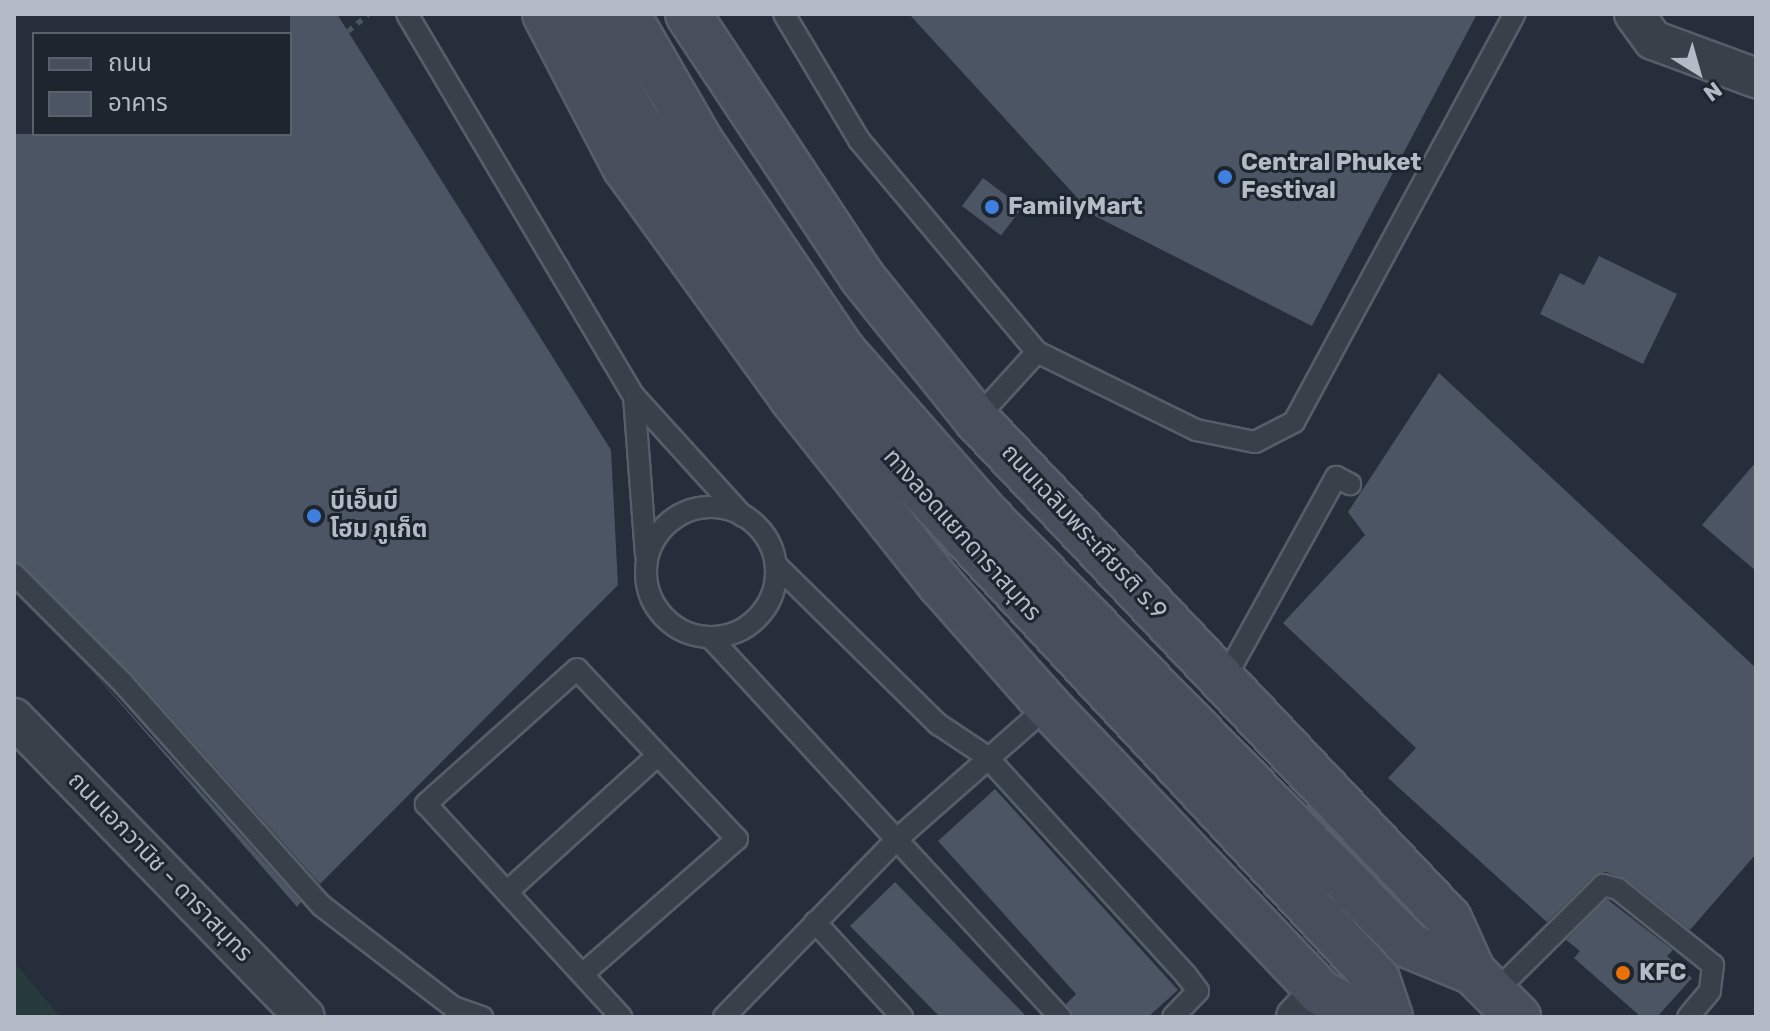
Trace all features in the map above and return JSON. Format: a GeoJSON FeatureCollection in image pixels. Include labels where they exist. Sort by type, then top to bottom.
{"type":"FeatureCollection","features":[{"type":"Feature","properties":{"kind":"main road"},"geometry":{"type":"LineString","coordinates":[[545,14],[625,167],[783,385],[940,584],[1308,1004],[1366,1017]]}},
{"type":"Feature","properties":{"kind":"main road","name":"ทางลอดแยกดาราสมุทร"},"geometry":{"type":"LineString","coordinates":[[579,14],[636,120],[883,448],[1377,979],[1390,1017]]}},
{"type":"Feature","properties":{"kind":"main road","name":"ทางลอดแยกดาราสมุทร"},"geometry":{"type":"LineString","coordinates":[[627,14],[701,142],[843,351],[968,493],[1410,946],[1495,994]]}},
{"type":"Feature","properties":{"kind":"main road","name":"ถนนเฉลิมพระเกียรติ ร.9"},"geometry":{"type":"LineString","coordinates":[[688,14],[862,277],[976,419],[1449,919],[1495,994]]}},
{"type":"Feature","properties":{"kind":"street"},"geometry":{"type":"LineString","coordinates":[[1634,14],[1653,40],[1756,78]]}},
{"type":"Feature","properties":{"kind":"street","name":"ถนนเอกวานิช - ดาราสมุทร"},"geometry":{"type":"LineString","coordinates":[[14,718],[305,1017]]}},
{"type":"Feature","properties":{"kind":"lane"},"geometry":{"type":"LineString","coordinates":[[407,14],[634,396],[743,516]]}},
{"type":"Feature","properties":{"kind":"lane"},"geometry":{"type":"LineString","coordinates":[[784,14],[859,140],[1037,352],[1196,430],[1255,442],[1294,422],[1515,14]]}},
{"type":"Feature","properties":{"kind":"lane"},"geometry":{"type":"LineString","coordinates":[[976,419],[1037,352]]}},
{"type":"Feature","properties":{"kind":"lane"},"geometry":{"type":"LineString","coordinates":[[634,396],[647,564],[655,606],[689,633],[710,637],[732,633],[766,608],[777,566]]}},
{"type":"Feature","properties":{"kind":"lane"},"geometry":{"type":"LineString","coordinates":[[1224,680],[1336,477],[1350,484]]}},
{"type":"Feature","properties":{"kind":"lane"},"geometry":{"type":"LineString","coordinates":[[647,564],[665,527],[682,514],[723,507],[760,528],[777,566],[938,724],[986,756],[1186,975],[1198,991],[1173,1017]]}},
{"type":"Feature","properties":{"kind":"lane"},"geometry":{"type":"LineString","coordinates":[[14,574],[123,683],[322,906],[453,1007],[482,1017]]}},
{"type":"Feature","properties":{"kind":"lane"},"geometry":{"type":"LineString","coordinates":[[710,637],[1060,1017]]}},
{"type":"Feature","properties":{"kind":"lane"},"geometry":{"type":"LineString","coordinates":[[585,972],[737,839],[577,669],[426,804],[585,972],[621,1017]]}},
{"type":"Feature","properties":{"kind":"lane"},"geometry":{"type":"LineString","coordinates":[[724,1017],[895,841],[986,756],[1048,706]]}},
{"type":"Feature","properties":{"kind":"lane"},"geometry":{"type":"LineString","coordinates":[[508,891],[658,755]]}},
{"type":"Feature","properties":{"kind":"lane"},"geometry":{"type":"LineString","coordinates":[[1495,994],[1603,885],[1618,889],[1713,965],[1710,991],[1688,1017]]}},
{"type":"Feature","properties":{"kind":"lane"},"geometry":{"type":"LineString","coordinates":[[815,922],[902,1017]]}},
{"type":"Feature","properties":{"kind":"path"},"geometry":{"type":"LineString","coordinates":[[348,31],[368,14]]}},
{"type":"Feature","properties":{"kind":"shaded area"},"geometry":{"type":"Polygon","coordinates":[[[14,962],[60,1017],[14,1017],[14,962]]]}},
{"type":"Feature","properties":{"kind":"building","name":"บีเอ็นบี โฮม ภูเก็ต"},"geometry":{"type":"Polygon","coordinates":[[[290,14],[337,14],[611,450],[618,585],[320,884],[132,674],[14,561],[14,134],[292,136],[290,14]]]}},
{"type":"Feature","properties":{"kind":"building","name":"Central Phuket Festival"},"geometry":{"type":"Polygon","coordinates":[[[909,14],[1477,14],[1312,326],[1093,215],[909,14]]]}},
{"type":"Feature","properties":{"kind":"building","name":"FamilyMart"},"geometry":{"type":"Polygon","coordinates":[[[983,178],[1022,207],[1001,235],[962,206],[983,178]]]}},
{"type":"Feature","properties":{"kind":"building"},"geometry":{"type":"Polygon","coordinates":[[[1599,256],[1677,294],[1643,364],[1540,314],[1560,273],[1584,285],[1599,256]]]}},
{"type":"Feature","properties":{"kind":"building"},"geometry":{"type":"Polygon","coordinates":[[[1439,373],[1756,668],[1756,854],[1690,930],[1626,879],[1606,872],[1594,876],[1547,922],[1388,778],[1416,748],[1283,623],[1365,535],[1348,512],[1439,373]]]}},
{"type":"Feature","properties":{"kind":"building"},"geometry":{"type":"Polygon","coordinates":[[[1756,462],[1756,571],[1702,525],[1756,462]]]}},
{"type":"Feature","properties":{"kind":"building"},"geometry":{"type":"Polygon","coordinates":[[[86,664],[301,902],[297,907],[86,664]]]}},
{"type":"Feature","properties":{"kind":"building"},"geometry":{"type":"Polygon","coordinates":[[[995,789],[1178,990],[1148,1017],[1073,1017],[1066,1004],[1076,994],[938,841],[995,789]]]}},
{"type":"Feature","properties":{"kind":"building"},"geometry":{"type":"Polygon","coordinates":[[[895,882],[1027,1017],[940,1017],[850,926],[895,882]]]}},
{"type":"Feature","properties":{"kind":"building"},"geometry":{"type":"Polygon","coordinates":[[[1607,899],[1673,950],[1667,956],[1692,978],[1657,1017],[1641,1017],[1574,958],[1580,951],[1566,940],[1607,899]]]}},
{"type":"Feature","properties":{"kind":"place","name":"Central Phuket Festival"},"geometry":{"type":"Point","coordinates":[1225,177]}},
{"type":"Feature","properties":{"kind":"place","name":"FamilyMart"},"geometry":{"type":"Point","coordinates":[992,207]}},
{"type":"Feature","properties":{"kind":"place","name":"บีเอ็นบี โฮม ภูเก็ต"},"geometry":{"type":"Point","coordinates":[314,516]}},
{"type":"Feature","properties":{"kind":"place","name":"KFC"},"geometry":{"type":"Point","coordinates":[1623,973]}}]}
